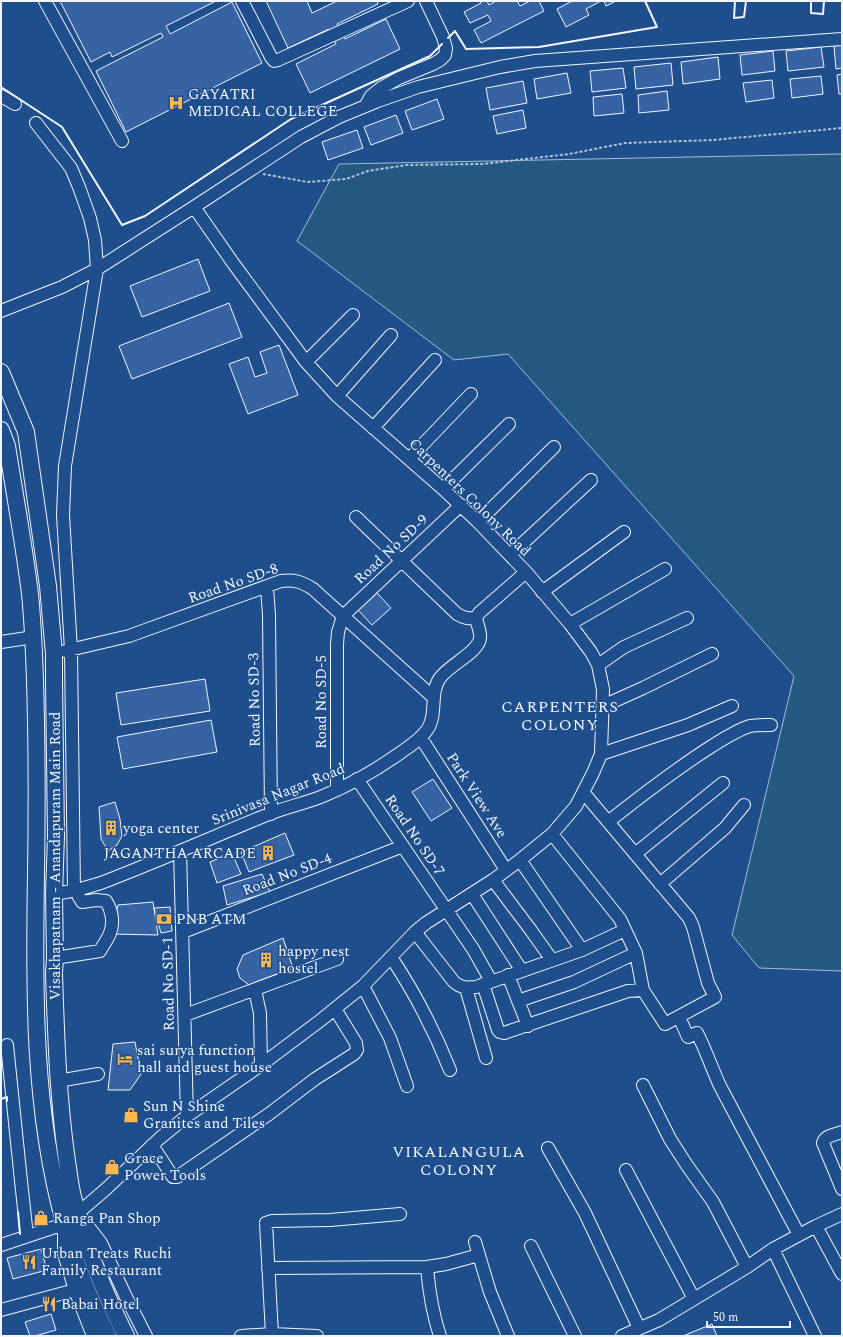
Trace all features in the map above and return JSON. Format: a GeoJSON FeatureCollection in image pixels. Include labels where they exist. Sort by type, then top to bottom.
{"type":"FeatureCollection","features":[{"type":"Feature","properties":{"kind":"main road","name":"Visakhapatnam - Anandapuram Main Road"},"geometry":{"type":"LineString","coordinates":[[1,372],[26,432],[48,586],[54,654],[56,836],[54,894],[56,958],[54,973],[58,1081],[64,1137],[73,1197],[87,1244],[109,1302],[126,1336]]}},
{"type":"Feature","properties":{"kind":"main road","name":"Visakhapatnam - Anandapuram Main Road"},"geometry":{"type":"LineString","coordinates":[[1,430],[8,446],[30,593],[34,637],[36,840],[34,973],[40,1084],[46,1138],[58,1200],[72,1251],[95,1310],[108,1336]]}},
{"type":"Feature","properties":{"kind":"street"},"geometry":{"type":"LineString","coordinates":[[45,1],[122,141]]}},
{"type":"Feature","properties":{"kind":"street"},"geometry":{"type":"LineString","coordinates":[[242,1],[274,61],[408,1]]}},
{"type":"Feature","properties":{"kind":"street"},"geometry":{"type":"LineString","coordinates":[[366,106],[372,96],[381,88],[399,78],[433,64],[445,55],[446,48],[443,37],[426,1]]}},
{"type":"Feature","properties":{"kind":"street"},"geometry":{"type":"LineString","coordinates":[[1,312],[62,287],[97,269],[301,137],[339,117],[418,88],[500,67],[535,61],[842,39]]}},
{"type":"Feature","properties":{"kind":"street"},"geometry":{"type":"LineString","coordinates":[[1,96],[15,104]]}},
{"type":"Feature","properties":{"kind":"street"},"geometry":{"type":"LineString","coordinates":[[36,123],[71,168],[90,218],[95,240],[97,269],[65,466],[63,515],[71,650],[76,890],[82,902],[96,900],[106,902],[110,907],[112,922],[110,934],[100,951],[56,958]]}},
{"type":"Feature","properties":{"kind":"street","name":"Carpenters Colony Road"},"geometry":{"type":"LineString","coordinates":[[78,1213],[106,1189],[152,1145],[187,1116],[261,1064],[335,1009],[363,986],[415,932],[493,880],[552,834],[576,806],[601,754],[603,689],[598,665],[591,652],[570,624],[526,572],[478,522],[443,489],[408,460],[337,396],[306,362],[194,207]]}},
{"type":"Feature","properties":{"kind":"street"},"geometry":{"type":"LineString","coordinates":[[306,362],[353,315]]}},
{"type":"Feature","properties":{"kind":"street"},"geometry":{"type":"LineString","coordinates":[[337,396],[391,335]]}},
{"type":"Feature","properties":{"kind":"street"},"geometry":{"type":"LineString","coordinates":[[373,428],[435,360]]}},
{"type":"Feature","properties":{"kind":"street"},"geometry":{"type":"LineString","coordinates":[[408,460],[471,394]]}},
{"type":"Feature","properties":{"kind":"street"},"geometry":{"type":"LineString","coordinates":[[443,489],[509,424]]}},
{"type":"Feature","properties":{"kind":"street"},"geometry":{"type":"LineString","coordinates":[[478,522],[554,447]]}},
{"type":"Feature","properties":{"kind":"street"},"geometry":{"type":"LineString","coordinates":[[510,555],[591,480]]}},
{"type":"Feature","properties":{"kind":"street","name":"Road No SD-9"},"geometry":{"type":"LineString","coordinates":[[343,616],[461,506]]}},
{"type":"Feature","properties":{"kind":"street"},"geometry":{"type":"LineString","coordinates":[[356,517],[462,618],[476,618],[479,613],[526,572]]}},
{"type":"Feature","properties":{"kind":"street"},"geometry":{"type":"LineString","coordinates":[[542,592],[624,532]]}},
{"type":"Feature","properties":{"kind":"street"},"geometry":{"type":"LineString","coordinates":[[570,624],[665,569]]}},
{"type":"Feature","properties":{"kind":"street","name":"Road No SD-8"},"geometry":{"type":"LineString","coordinates":[[54,654],[129,636],[281,581],[295,580],[304,583],[313,589],[433,697]]}},
{"type":"Feature","properties":{"kind":"street","name":"Road No SD-3"},"geometry":{"type":"LineString","coordinates":[[267,587],[269,615],[271,814]]}},
{"type":"Feature","properties":{"kind":"street","name":"Road No SD-5"},"geometry":{"type":"LineString","coordinates":[[337,790],[337,644],[338,632],[343,616]]}},
{"type":"Feature","properties":{"kind":"street","name":"Srinivasa Nagar Road"},"geometry":{"type":"LineString","coordinates":[[54,894],[101,883],[271,814],[337,790],[391,759],[420,738],[428,728],[432,717],[435,687],[441,677],[474,650],[479,644],[481,637],[476,618]]}},
{"type":"Feature","properties":{"kind":"street"},"geometry":{"type":"LineString","coordinates":[[598,665],[624,647],[687,618]]}},
{"type":"Feature","properties":{"kind":"street"},"geometry":{"type":"LineString","coordinates":[[1,642],[34,637]]}},
{"type":"Feature","properties":{"kind":"street"},"geometry":{"type":"LineString","coordinates":[[603,706],[712,654]]}},
{"type":"Feature","properties":{"kind":"street"},"geometry":{"type":"LineString","coordinates":[[601,754],[688,725],[732,706]]}},
{"type":"Feature","properties":{"kind":"street"},"geometry":{"type":"LineString","coordinates":[[608,822],[651,788],[717,743],[750,726],[771,725]]}},
{"type":"Feature","properties":{"kind":"street","name":"Park View Ave"},"geometry":{"type":"LineString","coordinates":[[420,738],[506,870]]}},
{"type":"Feature","properties":{"kind":"street","name":"Road No SD-7"},"geometry":{"type":"LineString","coordinates":[[358,779],[473,949],[487,983],[498,1030],[500,1032],[509,1033],[528,1026]]}},
{"type":"Feature","properties":{"kind":"street"},"geometry":{"type":"LineString","coordinates":[[635,854],[723,783]]}},
{"type":"Feature","properties":{"kind":"street"},"geometry":{"type":"LineString","coordinates":[[552,834],[620,919],[636,953],[643,990],[665,1024],[715,997],[708,983],[691,922],[583,792]]}},
{"type":"Feature","properties":{"kind":"street"},"geometry":{"type":"LineString","coordinates":[[660,884],[725,828],[744,805]]}},
{"type":"Feature","properties":{"kind":"street","name":"Road No SD-4"},"geometry":{"type":"LineString","coordinates":[[183,932],[403,846]]}},
{"type":"Feature","properties":{"kind":"street","name":"Road No SD-1"},"geometry":{"type":"LineString","coordinates":[[180,851],[187,1116]]}},
{"type":"Feature","properties":{"kind":"street"},"geometry":{"type":"LineString","coordinates":[[520,860],[582,950]]}},
{"type":"Feature","properties":{"kind":"street"},"geometry":{"type":"LineString","coordinates":[[493,880],[552,960]]}},
{"type":"Feature","properties":{"kind":"street"},"geometry":{"type":"LineString","coordinates":[[472,894],[522,971]]}},
{"type":"Feature","properties":{"kind":"street"},"geometry":{"type":"LineString","coordinates":[[415,932],[454,982],[459,986],[466,988],[487,983],[582,950],[625,930]]}},
{"type":"Feature","properties":{"kind":"street"},"geometry":{"type":"LineString","coordinates":[[518,1001],[574,982],[636,953]]}},
{"type":"Feature","properties":{"kind":"street"},"geometry":{"type":"LineString","coordinates":[[391,957],[407,980],[438,1039],[450,1070]]}},
{"type":"Feature","properties":{"kind":"street"},"geometry":{"type":"LineString","coordinates":[[185,1015],[337,959]]}},
{"type":"Feature","properties":{"kind":"street"},"geometry":{"type":"LineString","coordinates":[[508,975],[528,1026],[628,991],[643,990]]}},
{"type":"Feature","properties":{"kind":"street"},"geometry":{"type":"LineString","coordinates":[[363,986],[390,1038],[407,1086]]}},
{"type":"Feature","properties":{"kind":"street"},"geometry":{"type":"LineString","coordinates":[[466,988],[486,1058]]}},
{"type":"Feature","properties":{"kind":"street"},"geometry":{"type":"LineString","coordinates":[[255,990],[260,1013],[261,1064]]}},
{"type":"Feature","properties":{"kind":"street"},"geometry":{"type":"LineString","coordinates":[[152,1145],[173,1177],[177,1177],[269,1114],[315,1079],[354,1054],[357,1050],[356,1043],[335,1009]]}},
{"type":"Feature","properties":{"kind":"street"},"geometry":{"type":"LineString","coordinates":[[679,1017],[688,1037],[697,1033],[706,1050],[714,1074],[720,1086],[799,1235]]}},
{"type":"Feature","properties":{"kind":"street"},"geometry":{"type":"LineString","coordinates":[[8,1045],[20,1181],[27,1236]]}},
{"type":"Feature","properties":{"kind":"street"},"geometry":{"type":"LineString","coordinates":[[58,1081],[98,1074]]}},
{"type":"Feature","properties":{"kind":"street"},"geometry":{"type":"LineString","coordinates":[[643,1085],[670,1139],[713,1202],[747,1267]]}},
{"type":"Feature","properties":{"kind":"street"},"geometry":{"type":"LineString","coordinates":[[842,1132],[827,1137],[823,1143],[842,1190]]}},
{"type":"Feature","properties":{"kind":"street"},"geometry":{"type":"LineString","coordinates":[[548,1148],[585,1213],[640,1328]]}},
{"type":"Feature","properties":{"kind":"street"},"geometry":{"type":"LineString","coordinates":[[626,1170],[694,1299]]}},
{"type":"Feature","properties":{"kind":"street"},"geometry":{"type":"LineString","coordinates":[[78,1213],[101,1243],[146,1336]]}},
{"type":"Feature","properties":{"kind":"street"},"geometry":{"type":"LineString","coordinates":[[272,1334],[266,1227],[266,1223],[268,1221],[330,1220],[400,1214]]}},
{"type":"Feature","properties":{"kind":"street"},"geometry":{"type":"LineString","coordinates":[[622,1336],[659,1320],[747,1267],[773,1249],[842,1214]]}},
{"type":"Feature","properties":{"kind":"street"},"geometry":{"type":"LineString","coordinates":[[1,1245],[64,1224],[64,1254],[75,1290],[93,1336]]}},
{"type":"Feature","properties":{"kind":"street"},"geometry":{"type":"LineString","coordinates":[[816,1226],[842,1274]]}},
{"type":"Feature","properties":{"kind":"street"},"geometry":{"type":"LineString","coordinates":[[475,1242],[490,1292],[508,1336]]}},
{"type":"Feature","properties":{"kind":"street"},"geometry":{"type":"LineString","coordinates":[[531,1246],[575,1336]]}},
{"type":"Feature","properties":{"kind":"street"},"geometry":{"type":"LineString","coordinates":[[773,1249],[815,1336]]}},
{"type":"Feature","properties":{"kind":"street"},"geometry":{"type":"LineString","coordinates":[[268,1268],[427,1267],[446,1264],[479,1255]]}},
{"type":"Feature","properties":{"kind":"street"},"geometry":{"type":"LineString","coordinates":[[427,1267],[430,1297],[440,1336]]}},
{"type":"Feature","properties":{"kind":"street"},"geometry":{"type":"LineString","coordinates":[[1,1310],[75,1290]]}},
{"type":"Feature","properties":{"kind":"street"},"geometry":{"type":"LineString","coordinates":[[242,1336],[272,1334],[317,1336]]}},
{"type":"Feature","properties":{"kind":"path"},"geometry":{"type":"LineString","coordinates":[[248,172],[308,182],[346,180],[368,171],[406,165],[482,164],[568,154],[625,143],[713,140],[842,128]]}},
{"type":"Feature","properties":{"kind":"shaded area"},"geometry":{"type":"Polygon","coordinates":[[[842,154],[842,971],[759,968],[732,935],[794,676],[508,354],[454,360],[297,241],[339,164],[842,154]]]}},
{"type":"Feature","properties":{"kind":"building"},"geometry":{"type":"Polygon","coordinates":[[[60,1],[216,1],[166,26],[170,34],[232,2],[262,63],[126,132],[96,71],[163,37],[161,33],[112,57],[110,52],[91,62],[60,1]]]}},
{"type":"Feature","properties":{"kind":"building"},"geometry":{"type":"Polygon","coordinates":[[[266,1],[307,1],[312,13],[337,1],[377,1],[378,4],[337,24],[345,39],[386,19],[400,49],[310,93],[296,64],[336,44],[329,29],[288,48],[266,1]]]}},
{"type":"Feature","properties":{"kind":"building"},"geometry":{"type":"Polygon","coordinates":[[[480,1],[487,1],[489,5],[496,1],[517,1],[520,6],[530,1],[539,1],[544,11],[481,43],[474,30],[491,21],[488,15],[470,23],[464,12],[481,3],[480,1]]]}},
{"type":"Feature","properties":{"kind":"building"},"geometry":{"type":"Polygon","coordinates":[[[572,1],[601,1],[586,9],[589,15],[566,27],[557,9],[572,1]]]}},
{"type":"Feature","properties":{"kind":"building"},"geometry":{"type":"Polygon","coordinates":[[[604,1],[616,1],[606,6],[604,1]]]}},
{"type":"Feature","properties":{"kind":"building"},"geometry":{"type":"Polygon","coordinates":[[[842,45],[842,68],[836,69],[834,46],[842,45]]]}},
{"type":"Feature","properties":{"kind":"building"},"geometry":{"type":"Polygon","coordinates":[[[821,47],[824,67],[788,71],[786,51],[821,47]]]}},
{"type":"Feature","properties":{"kind":"building"},"geometry":{"type":"Polygon","coordinates":[[[773,51],[775,71],[742,75],[740,55],[773,51]]]}},
{"type":"Feature","properties":{"kind":"building"},"geometry":{"type":"Polygon","coordinates":[[[718,57],[720,79],[683,84],[681,62],[718,57]]]}},
{"type":"Feature","properties":{"kind":"building"},"geometry":{"type":"Polygon","coordinates":[[[671,63],[673,85],[636,89],[634,67],[671,63]]]}},
{"type":"Feature","properties":{"kind":"building"},"geometry":{"type":"Polygon","coordinates":[[[623,68],[626,88],[592,92],[590,71],[623,68]]]}},
{"type":"Feature","properties":{"kind":"building"},"geometry":{"type":"Polygon","coordinates":[[[567,73],[571,93],[537,99],[534,79],[567,73]]]}},
{"type":"Feature","properties":{"kind":"building"},"geometry":{"type":"Polygon","coordinates":[[[842,74],[842,94],[839,94],[837,75],[842,74]]]}},
{"type":"Feature","properties":{"kind":"building"},"geometry":{"type":"Polygon","coordinates":[[[821,76],[823,94],[792,98],[790,79],[821,76]]]}},
{"type":"Feature","properties":{"kind":"building"},"geometry":{"type":"Polygon","coordinates":[[[772,80],[774,98],[746,102],[743,83],[772,80]]]}},
{"type":"Feature","properties":{"kind":"building"},"geometry":{"type":"Polygon","coordinates":[[[523,81],[527,103],[490,110],[486,88],[523,81]]]}},
{"type":"Feature","properties":{"kind":"building"},"geometry":{"type":"Polygon","coordinates":[[[667,91],[669,110],[639,113],[638,95],[667,91]]]}},
{"type":"Feature","properties":{"kind":"building"},"geometry":{"type":"Polygon","coordinates":[[[622,94],[624,113],[594,116],[593,97],[622,94]]]}},
{"type":"Feature","properties":{"kind":"building"},"geometry":{"type":"Polygon","coordinates":[[[437,99],[444,119],[412,130],[405,111],[437,99]]]}},
{"type":"Feature","properties":{"kind":"building"},"geometry":{"type":"Polygon","coordinates":[[[523,110],[526,128],[497,134],[493,116],[523,110]]]}},
{"type":"Feature","properties":{"kind":"building"},"geometry":{"type":"Polygon","coordinates":[[[396,115],[403,133],[371,145],[364,127],[396,115]]]}},
{"type":"Feature","properties":{"kind":"building"},"geometry":{"type":"Polygon","coordinates":[[[357,130],[363,148],[328,160],[322,142],[357,130]]]}},
{"type":"Feature","properties":{"kind":"building"},"geometry":{"type":"Polygon","coordinates":[[[198,259],[210,291],[142,317],[130,286],[198,259]]]}},
{"type":"Feature","properties":{"kind":"building"},"geometry":{"type":"Polygon","coordinates":[[[229,303],[242,337],[132,379],[119,346],[229,303]]]}},
{"type":"Feature","properties":{"kind":"building"},"geometry":{"type":"Polygon","coordinates":[[[279,345],[298,395],[248,414],[229,364],[248,357],[255,377],[267,373],[260,352],[279,345]]]}},
{"type":"Feature","properties":{"kind":"building"},"geometry":{"type":"Polygon","coordinates":[[[377,593],[391,608],[372,625],[358,610],[377,593]]]}},
{"type":"Feature","properties":{"kind":"building"},"geometry":{"type":"Polygon","coordinates":[[[205,679],[210,711],[121,725],[116,693],[205,679]]]}},
{"type":"Feature","properties":{"kind":"building"},"geometry":{"type":"Polygon","coordinates":[[[211,720],[217,752],[123,769],[117,737],[211,720]]]}},
{"type":"Feature","properties":{"kind":"building"},"geometry":{"type":"Polygon","coordinates":[[[433,779],[452,808],[431,821],[412,792],[433,779]]]}},
{"type":"Feature","properties":{"kind":"building","name":"yoga center"},"geometry":{"type":"Polygon","coordinates":[[[115,802],[120,819],[122,836],[117,845],[108,851],[101,839],[99,807],[115,802]]]}},
{"type":"Feature","properties":{"kind":"building","name":"JAGANTHA ARCADE"},"geometry":{"type":"Polygon","coordinates":[[[285,833],[294,855],[249,872],[241,852],[285,833]]]}},
{"type":"Feature","properties":{"kind":"building"},"geometry":{"type":"Polygon","coordinates":[[[232,853],[241,874],[217,883],[210,862],[232,853]]]}},
{"type":"Feature","properties":{"kind":"building"},"geometry":{"type":"Polygon","coordinates":[[[262,874],[270,892],[227,905],[223,886],[262,874]]]}},
{"type":"Feature","properties":{"kind":"building"},"geometry":{"type":"Polygon","coordinates":[[[153,902],[158,935],[110,934],[118,905],[153,902]]]}},
{"type":"Feature","properties":{"kind":"building","name":"PNB ATM"},"geometry":{"type":"Polygon","coordinates":[[[170,907],[172,931],[161,933],[154,908],[170,907]]]}},
{"type":"Feature","properties":{"kind":"building","name":"happy nest hostel"},"geometry":{"type":"Polygon","coordinates":[[[283,938],[292,965],[277,974],[249,985],[240,978],[237,969],[243,955],[283,938]]]}},
{"type":"Feature","properties":{"kind":"building","name":"sai surya function hall and guest house"},"geometry":{"type":"Polygon","coordinates":[[[135,1042],[141,1074],[130,1090],[108,1090],[113,1044],[135,1042]]]}},
{"type":"Feature","properties":{"kind":"building"},"geometry":{"type":"Polygon","coordinates":[[[41,1249],[47,1270],[13,1279],[7,1258],[41,1249]]]}},
{"type":"Feature","properties":{"kind":"building"},"geometry":{"type":"Polygon","coordinates":[[[51,1314],[56,1330],[30,1336],[25,1322],[51,1314]]]}},
{"type":"Feature","properties":{"kind":"building"},"geometry":{"type":"Polygon","coordinates":[[[712,1324],[717,1336],[683,1336],[712,1324]]]}},
{"type":"Feature","properties":{"kind":"wall"},"geometry":{"type":"LineString","coordinates":[[448,38],[455,31],[466,49],[539,47],[657,27],[645,1]]}},
{"type":"Feature","properties":{"kind":"wall"},"geometry":{"type":"LineString","coordinates":[[735,1],[734,18],[744,17],[746,1]]}},
{"type":"Feature","properties":{"kind":"wall"},"geometry":{"type":"LineString","coordinates":[[811,1],[811,13],[823,14],[824,1]]}},
{"type":"Feature","properties":{"kind":"wall"},"geometry":{"type":"LineString","coordinates":[[1,87],[62,127],[122,225],[145,216],[291,119],[430,56],[442,44]]}},
{"type":"Feature","properties":{"kind":"wall"},"geometry":{"type":"LineString","coordinates":[[1,1099],[7,1097],[7,1101]]}},
{"type":"Feature","properties":{"kind":"wall"},"geometry":{"type":"LineString","coordinates":[[18,1212],[20,1234]]}},
{"type":"Feature","properties":{"kind":"place","name":"GAYATRI MEDICAL COLLEGE"},"geometry":{"type":"Point","coordinates":[176,103]}},
{"type":"Feature","properties":{"kind":"place","name":"yoga center"},"geometry":{"type":"Point","coordinates":[111,828]}},
{"type":"Feature","properties":{"kind":"place","name":"JAGANTHA ARCADE"},"geometry":{"type":"Point","coordinates":[268,853]}},
{"type":"Feature","properties":{"kind":"place","name":"PNB ATM"},"geometry":{"type":"Point","coordinates":[164,919]}},
{"type":"Feature","properties":{"kind":"place","name":"happy nest hostel"},"geometry":{"type":"Point","coordinates":[266,960]}},
{"type":"Feature","properties":{"kind":"place","name":"sai surya function hall and guest house"},"geometry":{"type":"Point","coordinates":[125,1059]}},
{"type":"Feature","properties":{"kind":"place","name":"Sun N Shine Granites and Tiles"},"geometry":{"type":"Point","coordinates":[131,1115]}},
{"type":"Feature","properties":{"kind":"place","name":"Grace Power Tools"},"geometry":{"type":"Point","coordinates":[112,1167]}},
{"type":"Feature","properties":{"kind":"place","name":"Ranga Pan Shop"},"geometry":{"type":"Point","coordinates":[41,1218]}},
{"type":"Feature","properties":{"kind":"place","name":"Urban Treats Ruchi Family Restaurant"},"geometry":{"type":"Point","coordinates":[29,1262]}},
{"type":"Feature","properties":{"kind":"place","name":"Babai Hotel"},"geometry":{"type":"Point","coordinates":[49,1304]}},
{"type":"Feature","properties":{"kind":"district","name":"CARPENTERS COLONY"},"geometry":{"type":"Point","coordinates":[560,715]}},
{"type":"Feature","properties":{"kind":"district","name":"VIKALANGULA COLONY"},"geometry":{"type":"Point","coordinates":[459,1160]}}]}
